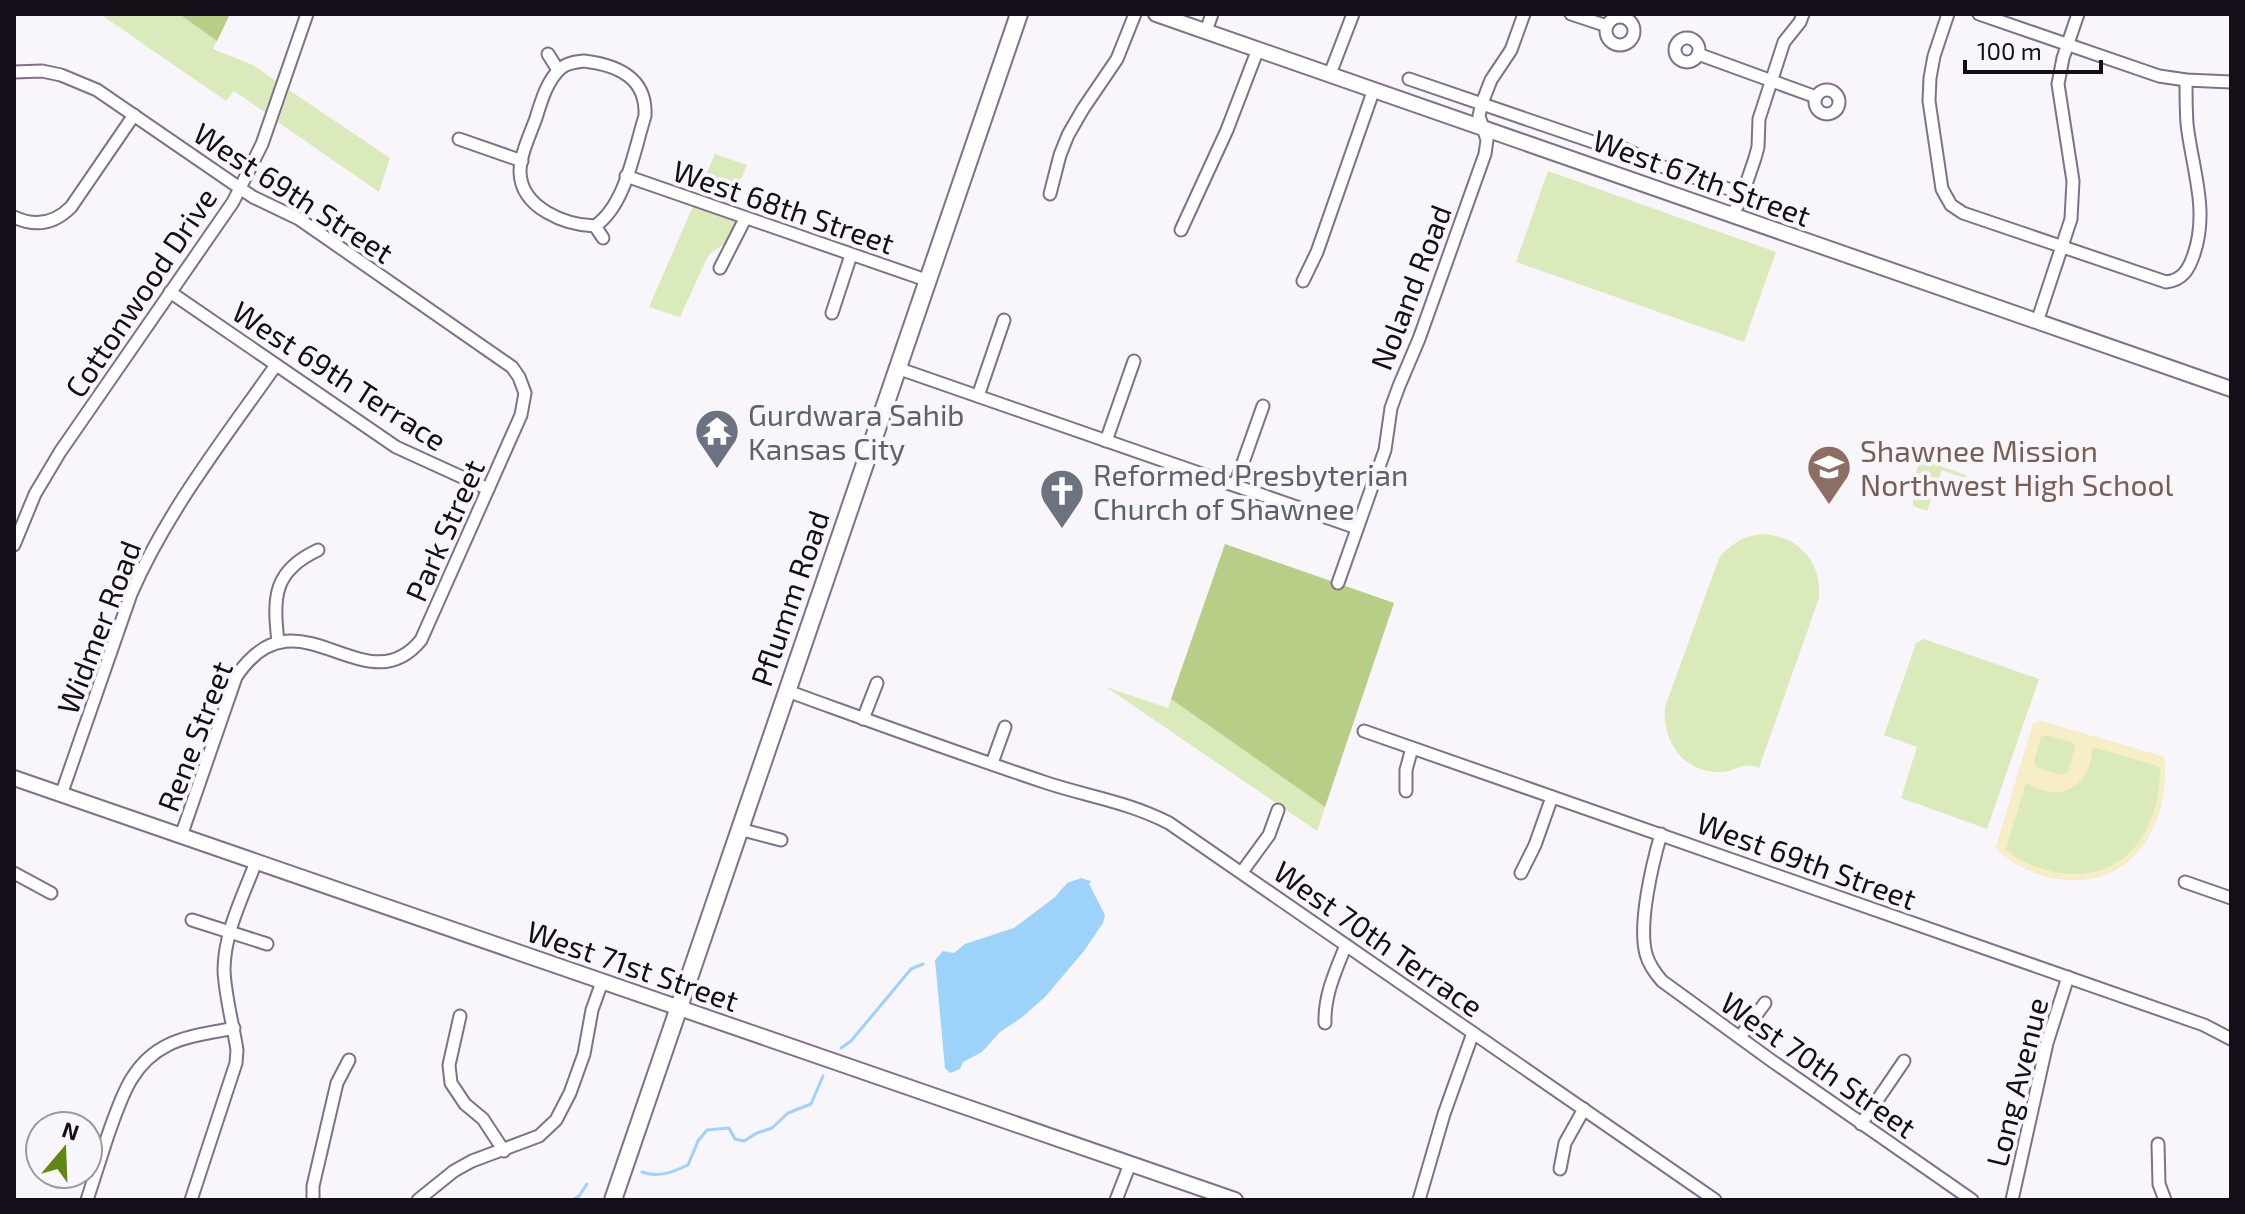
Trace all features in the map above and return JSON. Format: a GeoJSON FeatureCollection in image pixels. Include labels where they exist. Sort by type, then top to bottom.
{"type":"FeatureCollection","features":[{"type":"Feature","properties":{"kind":"main road","name":"Pflumm Road"},"geometry":{"type":"LineString","coordinates":[[613,1200],[1019,14]]}},
{"type":"Feature","properties":{"kind":"street","name":"Cottonwood Drive"},"geometry":{"type":"LineString","coordinates":[[14,545],[47,473],[240,188],[271,122],[307,14]]}},
{"type":"Feature","properties":{"kind":"street"},"geometry":{"type":"LineString","coordinates":[[1050,194],[1068,135],[1117,59],[1135,14]]}},
{"type":"Feature","properties":{"kind":"street","name":"West 67th Street"},"geometry":{"type":"LineString","coordinates":[[1156,14],[2231,389]]}},
{"type":"Feature","properties":{"kind":"street"},"geometry":{"type":"LineString","coordinates":[[1206,31],[1212,14]]}},
{"type":"Feature","properties":{"kind":"street"},"geometry":{"type":"LineString","coordinates":[[1330,74],[1353,14]]}},
{"type":"Feature","properties":{"kind":"street","name":"Noland Road"},"geometry":{"type":"LineString","coordinates":[[1338,583],[1385,450],[1391,408],[1485,154],[1487,140],[1479,116],[1482,103],[1491,80],[1511,50],[1524,14]]}},
{"type":"Feature","properties":{"kind":"street"},"geometry":{"type":"LineString","coordinates":[[1571,14],[1607,26]]}},
{"type":"Feature","properties":{"kind":"street"},"geometry":{"type":"LineString","coordinates":[[1732,214],[1740,202],[1758,147],[1759,119],[1784,42],[1803,14]]}},
{"type":"Feature","properties":{"kind":"street"},"geometry":{"type":"LineString","coordinates":[[1948,14],[1930,78],[1930,115],[1942,189],[1951,205],[1961,212],[2166,282],[2175,281],[2185,274],[2201,227],[2201,204],[2187,122],[2186,80]]}},
{"type":"Feature","properties":{"kind":"street"},"geometry":{"type":"LineString","coordinates":[[1979,14],[2159,76],[2231,82]]}},
{"type":"Feature","properties":{"kind":"street"},"geometry":{"type":"LineString","coordinates":[[2037,322],[2071,219],[2073,181],[2058,95],[2059,76],[2078,14]]}},
{"type":"Feature","properties":{"kind":"street"},"geometry":{"type":"LineString","coordinates":[[1181,230],[1227,130],[1258,49]]}},
{"type":"Feature","properties":{"kind":"street"},"geometry":{"type":"LineString","coordinates":[[548,54],[558,70]]}},
{"type":"Feature","properties":{"kind":"street"},"geometry":{"type":"LineString","coordinates":[[1698,54],[1816,97]]}},
{"type":"Feature","properties":{"kind":"street"},"geometry":{"type":"LineString","coordinates":[[574,62],[604,65],[632,79],[644,98],[645,116],[626,176],[612,211],[595,226],[569,223],[548,213],[529,196],[522,183],[522,161],[540,106],[558,70],[574,62]]}},
{"type":"Feature","properties":{"kind":"street","name":"West 69th Street"},"geometry":{"type":"LineString","coordinates":[[14,72],[42,71],[80,81],[97,90],[265,205],[299,219],[512,367],[525,393]]}},
{"type":"Feature","properties":{"kind":"street","name":"West 67th Street"},"geometry":{"type":"LineString","coordinates":[[1409,79],[1599,144],[1634,152],[1661,166],[1743,194]]}},
{"type":"Feature","properties":{"kind":"street"},"geometry":{"type":"LineString","coordinates":[[1303,281],[1317,252],[1374,89]]}},
{"type":"Feature","properties":{"kind":"street"},"geometry":{"type":"LineString","coordinates":[[14,217],[37,224],[64,215],[134,115]]}},
{"type":"Feature","properties":{"kind":"street"},"geometry":{"type":"LineString","coordinates":[[459,139],[522,161]]}},
{"type":"Feature","properties":{"kind":"street","name":"West 68th Street"},"geometry":{"type":"LineString","coordinates":[[626,176],[926,280]]}},
{"type":"Feature","properties":{"kind":"street"},"geometry":{"type":"LineString","coordinates":[[720,268],[745,219]]}},
{"type":"Feature","properties":{"kind":"street"},"geometry":{"type":"LineString","coordinates":[[595,226],[603,238]]}},
{"type":"Feature","properties":{"kind":"street"},"geometry":{"type":"LineString","coordinates":[[832,313],[851,255]]}},
{"type":"Feature","properties":{"kind":"street","name":"West 69th Terrace"},"geometry":{"type":"LineString","coordinates":[[170,292],[396,447],[488,489]]}},
{"type":"Feature","properties":{"kind":"street"},"geometry":{"type":"LineString","coordinates":[[978,396],[1004,320]]}},
{"type":"Feature","properties":{"kind":"street"},"geometry":{"type":"LineString","coordinates":[[1106,441],[1134,361]]}},
{"type":"Feature","properties":{"kind":"street","name":"Widmer Road"},"geometry":{"type":"LineString","coordinates":[[61,795],[144,563],[177,506],[276,365]]}},
{"type":"Feature","properties":{"kind":"street"},"geometry":{"type":"LineString","coordinates":[[897,368],[1357,528]]}},
{"type":"Feature","properties":{"kind":"street","name":"Park Street"},"geometry":{"type":"LineString","coordinates":[[278,642],[307,642],[379,663],[396,661],[421,640],[521,415],[525,393]]}},
{"type":"Feature","properties":{"kind":"street"},"geometry":{"type":"LineString","coordinates":[[1235,485],[1263,406]]}},
{"type":"Feature","properties":{"kind":"street"},"geometry":{"type":"LineString","coordinates":[[278,642],[275,615],[280,583],[292,564],[318,550]]}},
{"type":"Feature","properties":{"kind":"street","name":"Rene Street"},"geometry":{"type":"LineString","coordinates":[[181,836],[236,677],[253,655],[278,642]]}},
{"type":"Feature","properties":{"kind":"street"},"geometry":{"type":"LineString","coordinates":[[863,719],[877,683]]}},
{"type":"Feature","properties":{"kind":"street","name":"West 70th Terrace"},"geometry":{"type":"LineString","coordinates":[[787,691],[1048,783],[1124,803],[1190,835],[1712,1199]]}},
{"type":"Feature","properties":{"kind":"street"},"geometry":{"type":"LineString","coordinates":[[992,763],[1005,727]]}},
{"type":"Feature","properties":{"kind":"street","name":"West 69th Street"},"geometry":{"type":"LineString","coordinates":[[1364,731],[2204,1025],[2231,1039]]}},
{"type":"Feature","properties":{"kind":"street"},"geometry":{"type":"LineString","coordinates":[[1406,791],[1406,770],[1412,748]]}},
{"type":"Feature","properties":{"kind":"street","name":"West 71st Street"},"geometry":{"type":"LineString","coordinates":[[14,778],[1235,1200]]}},
{"type":"Feature","properties":{"kind":"street"},"geometry":{"type":"LineString","coordinates":[[1521,873],[1552,797]]}},
{"type":"Feature","properties":{"kind":"street"},"geometry":{"type":"LineString","coordinates":[[1242,872],[1269,835],[1278,810]]}},
{"type":"Feature","properties":{"kind":"street"},"geometry":{"type":"LineString","coordinates":[[739,829],[781,840]]}},
{"type":"Feature","properties":{"kind":"street","name":"West 70th Street"},"geometry":{"type":"LineString","coordinates":[[1661,834],[1651,870],[1643,936],[1647,957],[1662,981],[1972,1200]]}},
{"type":"Feature","properties":{"kind":"street"},"geometry":{"type":"LineString","coordinates":[[191,1200],[236,1063],[237,1050],[224,973],[226,950],[256,862]]}},
{"type":"Feature","properties":{"kind":"street"},"geometry":{"type":"LineString","coordinates":[[14,873],[51,893]]}},
{"type":"Feature","properties":{"kind":"street"},"geometry":{"type":"LineString","coordinates":[[2185,882],[2231,898]]}},
{"type":"Feature","properties":{"kind":"street"},"geometry":{"type":"LineString","coordinates":[[192,920],[267,944]]}},
{"type":"Feature","properties":{"kind":"street"},"geometry":{"type":"LineString","coordinates":[[1325,1023],[1331,984],[1346,945]]}},
{"type":"Feature","properties":{"kind":"street","name":"Long Avenue"},"geometry":{"type":"LineString","coordinates":[[2012,1200],[2047,1043],[2068,977]]}},
{"type":"Feature","properties":{"kind":"street"},"geometry":{"type":"LineString","coordinates":[[418,1200],[454,1171],[539,1136],[556,1120],[584,1054],[592,1010],[602,982]]}},
{"type":"Feature","properties":{"kind":"street"},"geometry":{"type":"LineString","coordinates":[[1740,1037],[1765,1003]]}},
{"type":"Feature","properties":{"kind":"street"},"geometry":{"type":"LineString","coordinates":[[460,1016],[449,1065],[451,1083],[465,1104],[483,1119],[504,1151]]}},
{"type":"Feature","properties":{"kind":"street"},"geometry":{"type":"LineString","coordinates":[[87,1200],[122,1095],[139,1067],[151,1055],[183,1038],[234,1028]]}},
{"type":"Feature","properties":{"kind":"street"},"geometry":{"type":"LineString","coordinates":[[1419,1200],[1444,1114],[1473,1033]]}},
{"type":"Feature","properties":{"kind":"street"},"geometry":{"type":"LineString","coordinates":[[313,1200],[313,1186],[337,1083],[349,1060]]}},
{"type":"Feature","properties":{"kind":"street"},"geometry":{"type":"LineString","coordinates":[[1861,1124],[1904,1061]]}},
{"type":"Feature","properties":{"kind":"street"},"geometry":{"type":"LineString","coordinates":[[1560,1169],[1565,1143],[1584,1109]]}},
{"type":"Feature","properties":{"kind":"street"},"geometry":{"type":"LineString","coordinates":[[2158,1144],[2159,1184],[2165,1200]]}},
{"type":"Feature","properties":{"kind":"street"},"geometry":{"type":"LineString","coordinates":[[1116,1200],[1130,1164]]}},
{"type":"Feature","properties":{"kind":"green space"},"geometry":{"type":"Polygon","coordinates":[[[100,14],[179,14],[217,41],[213,49],[253,65],[279,83],[269,115],[234,91],[226,101],[100,14]]]}},
{"type":"Feature","properties":{"kind":"green space"},"geometry":{"type":"Polygon","coordinates":[[[179,14],[230,14],[217,41],[179,14]]]}},
{"type":"Feature","properties":{"kind":"green space"},"geometry":{"type":"Polygon","coordinates":[[[289,90],[390,158],[379,192],[278,122],[289,90]]]}},
{"type":"Feature","properties":{"kind":"green space"},"geometry":{"type":"Polygon","coordinates":[[[715,154],[747,165],[730,204],[698,193],[715,154]]]}},
{"type":"Feature","properties":{"kind":"green space"},"geometry":{"type":"Polygon","coordinates":[[[1548,171],[1776,252],[1744,342],[1516,262],[1548,171]]]}},
{"type":"Feature","properties":{"kind":"green space"},"geometry":{"type":"Polygon","coordinates":[[[694,204],[735,219],[737,227],[729,241],[707,258],[680,317],[649,307],[694,204]]]}},
{"type":"Feature","properties":{"kind":"green space"},"geometry":{"type":"Polygon","coordinates":[[[1920,459],[1966,475],[1965,478],[1942,470],[1927,511],[1913,506],[1913,482],[1920,459]]]}},
{"type":"Feature","properties":{"kind":"green space"},"geometry":{"type":"Polygon","coordinates":[[[1762,534],[1787,540],[1805,553],[1816,573],[1819,598],[1759,768],[1743,766],[1721,772],[1708,771],[1686,761],[1678,753],[1667,732],[1665,707],[1719,558],[1738,542],[1762,534]]]}},
{"type":"Feature","properties":{"kind":"green space"},"geometry":{"type":"Polygon","coordinates":[[[1225,544],[1394,603],[1325,807],[1171,699],[1225,544]]]}},
{"type":"Feature","properties":{"kind":"green space"},"geometry":{"type":"Polygon","coordinates":[[[1924,639],[2039,679],[1987,829],[1901,798],[1917,747],[1884,735],[1916,643],[1924,639]]]}},
{"type":"Feature","properties":{"kind":"green space"},"geometry":{"type":"Polygon","coordinates":[[[1106,687],[1168,708],[1171,699],[1325,807],[1317,831],[1106,687]]]}},
{"type":"Feature","properties":{"kind":"green space"},"geometry":{"type":"Polygon","coordinates":[[[2040,721],[2164,757],[2160,808],[2152,831],[2139,850],[2122,866],[2101,876],[2077,880],[2049,877],[2021,866],[1996,848],[2033,724],[2040,721]]]}},
{"type":"Feature","properties":{"kind":"sand"},"geometry":{"type":"Polygon","coordinates":[[[2040,721],[2164,757],[2160,808],[2152,831],[2139,850],[2122,866],[2101,876],[2077,880],[2049,877],[2021,866],[1996,848],[2033,724],[2040,721]],[[2046,735],[2041,737],[2034,762],[2037,768],[2062,775],[2068,772],[2075,747],[2072,742],[2046,735]],[[2093,747],[2086,772],[2072,788],[2051,792],[2026,783],[2006,849],[2016,857],[2050,871],[2075,874],[2097,871],[2116,863],[2132,850],[2144,833],[2153,813],[2160,767],[2093,747]]]}},
{"type":"Feature","properties":{"kind":"water"},"geometry":{"type":"Polygon","coordinates":[[[1081,878],[1091,881],[1089,884],[1105,915],[1103,923],[1045,997],[1000,1032],[982,1052],[950,1073],[945,1068],[935,960],[943,951],[954,953],[965,944],[1014,928],[1055,897],[1067,883],[1081,878]]]}},
{"type":"Feature","properties":{"kind":"waterway"},"geometry":{"type":"LineString","coordinates":[[841,1048],[851,1041],[911,969],[923,964]]}},
{"type":"Feature","properties":{"kind":"waterway"},"geometry":{"type":"LineString","coordinates":[[642,1172],[660,1174],[688,1165],[698,1141],[707,1130],[729,1128],[735,1139],[744,1141],[772,1128],[788,1113],[811,1104],[823,1076]]}},
{"type":"Feature","properties":{"kind":"waterway"},"geometry":{"type":"LineString","coordinates":[[572,1200],[587,1184]]}},
{"type":"Feature","properties":{"kind":"place","name":"Gurdwara Sahib Kansas City"},"geometry":{"type":"Point","coordinates":[717,470]}},
{"type":"Feature","properties":{"kind":"place","name":"Shawnee Mission Northwest High School"},"geometry":{"type":"Point","coordinates":[1829,506]}},
{"type":"Feature","properties":{"kind":"place","name":"Reformed Presbyterian Church of Shawnee"},"geometry":{"type":"Point","coordinates":[1062,530]}}]}
